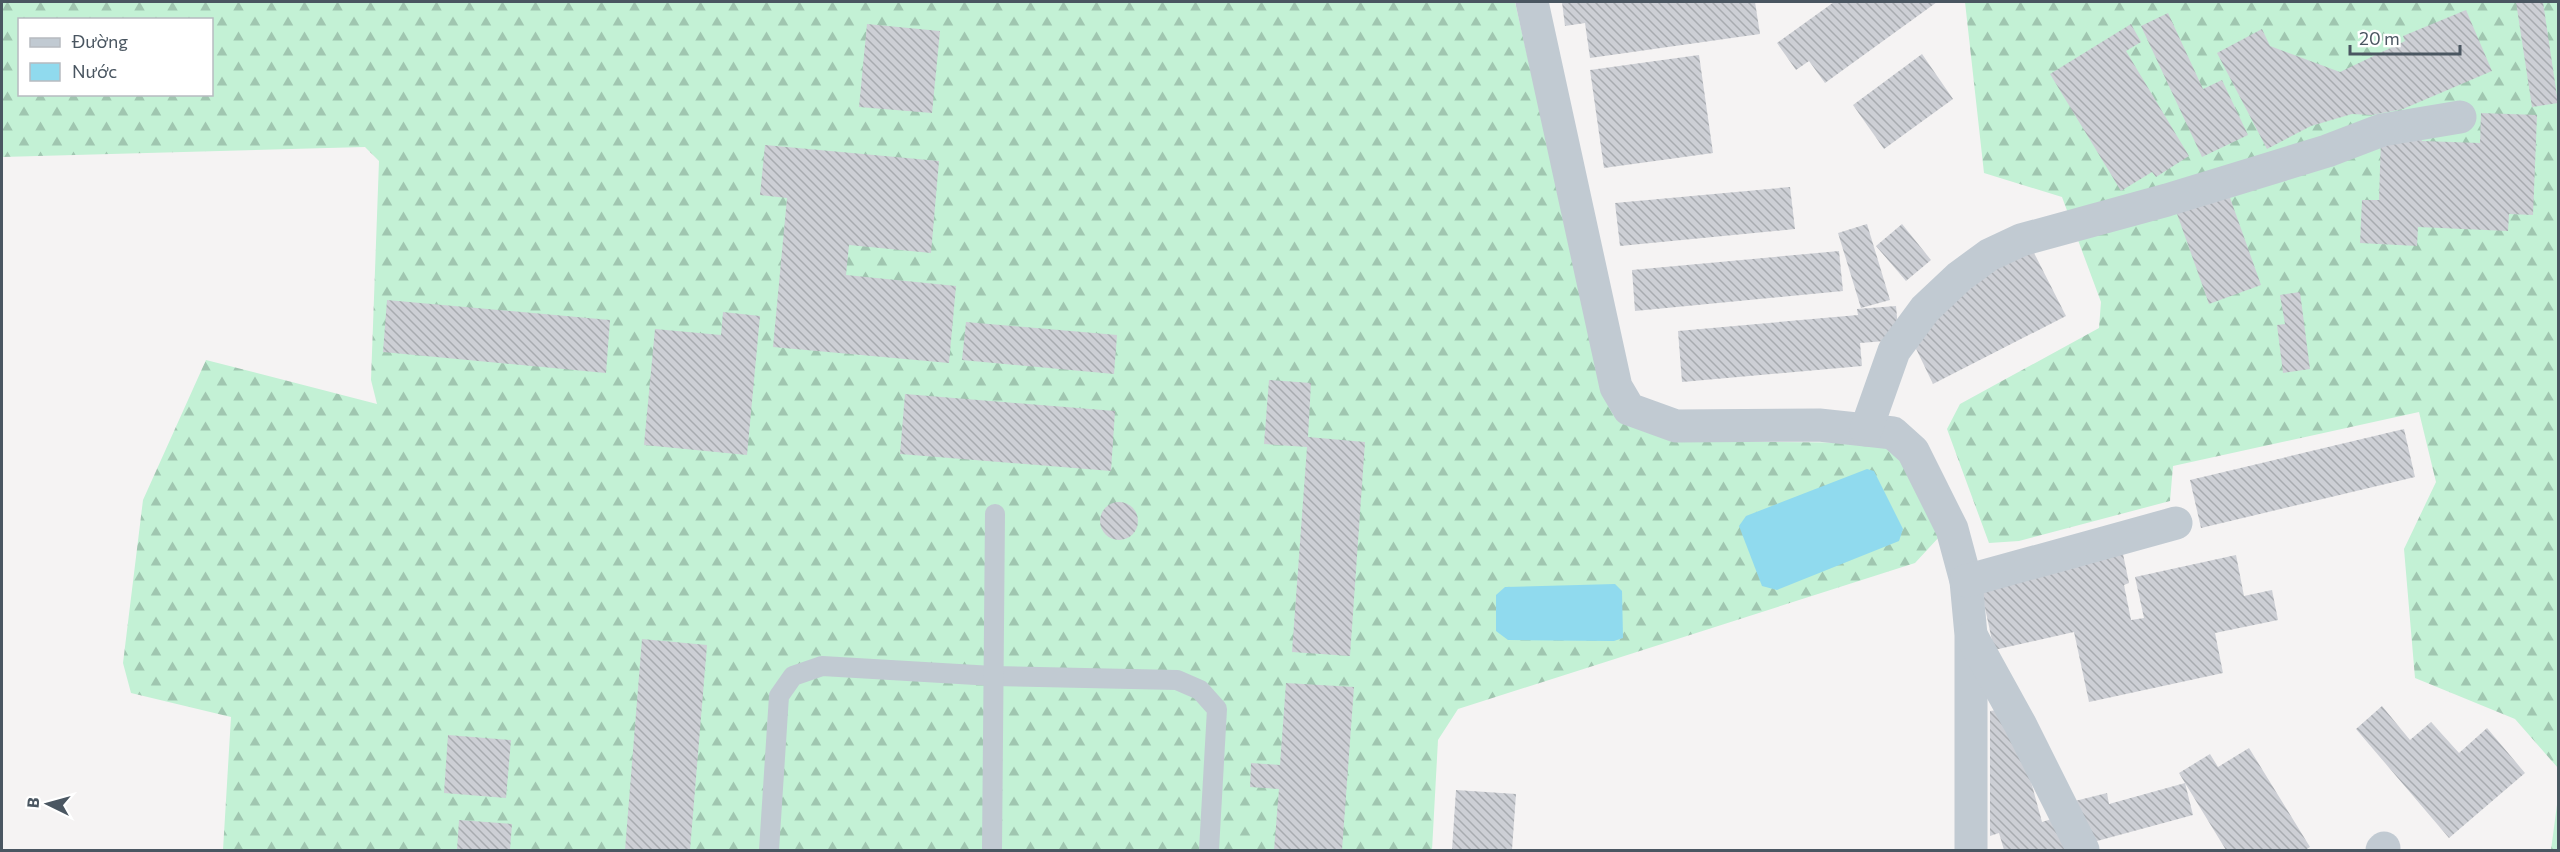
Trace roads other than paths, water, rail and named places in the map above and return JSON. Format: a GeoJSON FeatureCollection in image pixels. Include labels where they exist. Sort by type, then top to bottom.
{"type":"FeatureCollection","features":[{"type":"Feature","properties":{"kind":"street"},"geometry":{"type":"LineString","coordinates":[[1532,2],[1616,387],[1629,409],[1676,426],[1818,425],[1893,433],[1913,451],[1953,529],[1966,581],[1971,635],[1971,850]]}},
{"type":"Feature","properties":{"kind":"street"},"geometry":{"type":"LineString","coordinates":[[1866,430],[1893,351],[1925,309],[1959,277],[1989,255],[2020,240],[2327,151],[2382,130],[2460,117]]}},
{"type":"Feature","properties":{"kind":"street"},"geometry":{"type":"LineString","coordinates":[[1966,581],[2176,522]]}},
{"type":"Feature","properties":{"kind":"street"},"geometry":{"type":"LineString","coordinates":[[1971,635],[2020,724],[2083,850]]}},
{"type":"Feature","properties":{"kind":"lane"},"geometry":{"type":"LineString","coordinates":[[992,850],[994,514]]}},
{"type":"Feature","properties":{"kind":"lane"},"geometry":{"type":"LineString","coordinates":[[769,850],[779,696],[793,676],[822,666],[993,676],[1178,680],[1200,690],[1217,709],[1209,850]]}},
{"type":"Feature","properties":{"kind":"water"},"geometry":{"type":"Polygon","coordinates":[[[1867,469],[1874,471],[1903,529],[1899,541],[1777,590],[1762,586],[1739,526],[1746,516],[1867,469]]]}},
{"type":"Feature","properties":{"kind":"water"},"geometry":{"type":"Polygon","coordinates":[[[1615,584],[1622,591],[1623,638],[1614,641],[1508,640],[1496,631],[1496,595],[1505,587],[1615,584]]]}}]}
